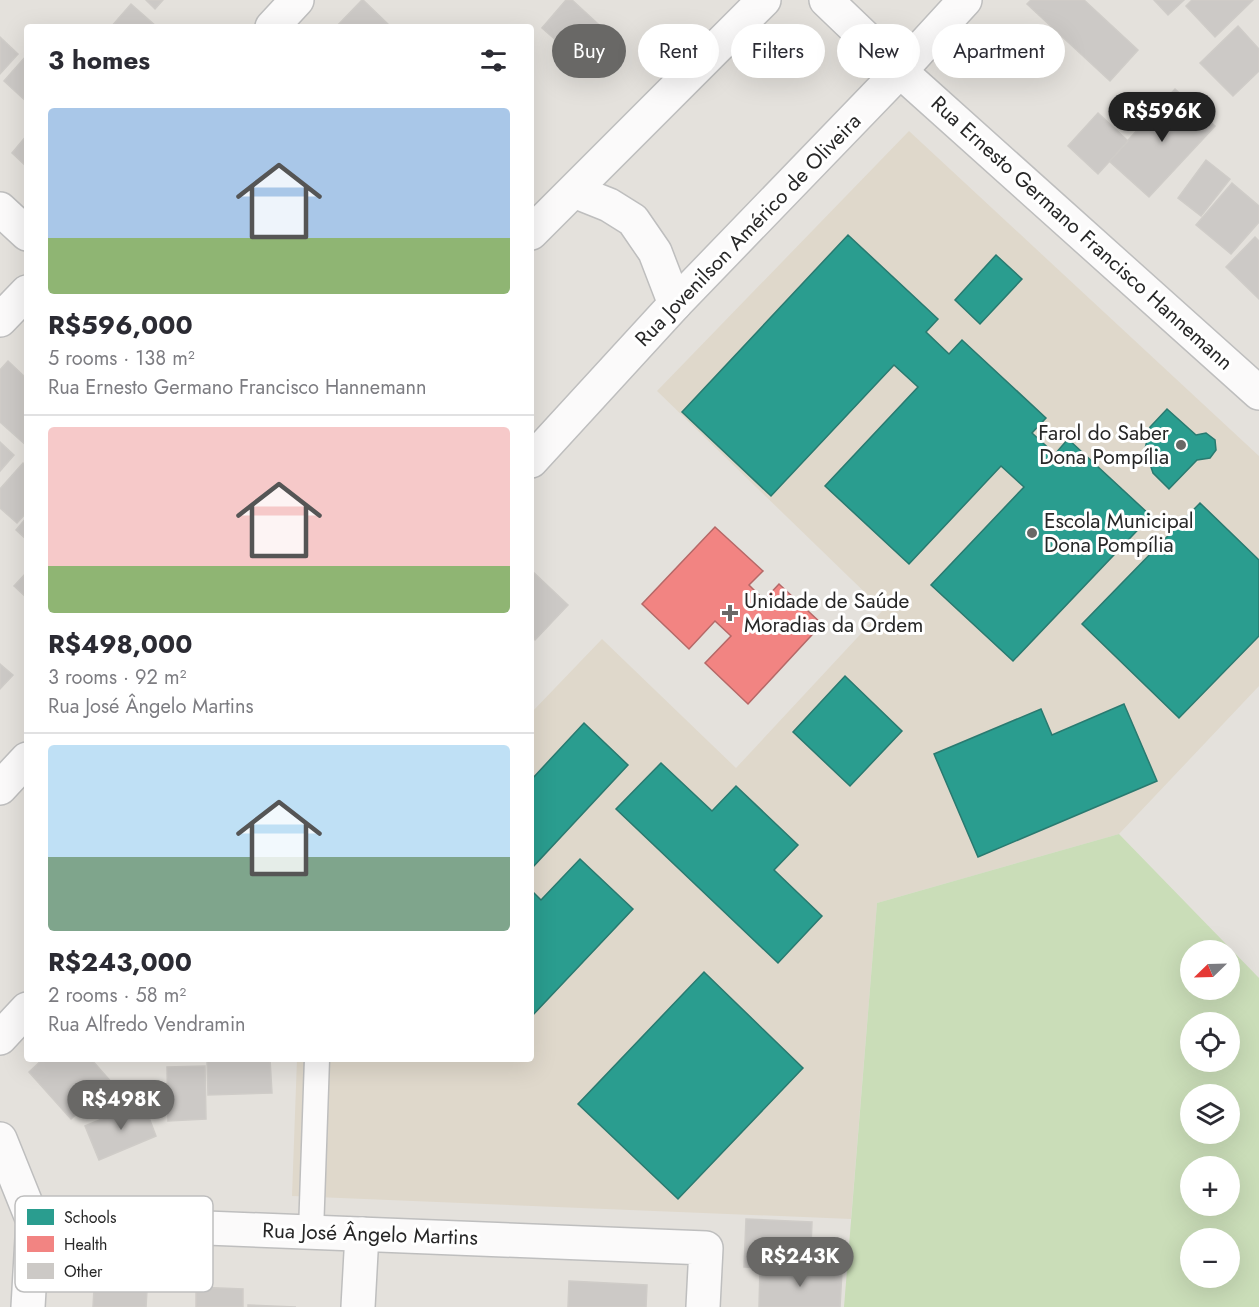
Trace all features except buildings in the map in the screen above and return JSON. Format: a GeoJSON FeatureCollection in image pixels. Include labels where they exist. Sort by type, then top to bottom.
{"type":"FeatureCollection","features":[{"type":"Feature","properties":{"kind":"street"},"geometry":{"type":"LineString","coordinates":[[275,24],[297,0]]}},
{"type":"Feature","properties":{"kind":"street"},"geometry":{"type":"LineString","coordinates":[[534,230],[764,0]]}},
{"type":"Feature","properties":{"kind":"street","name":"Rua Ernesto Germano Francisco Hannemann"},"geometry":{"type":"LineString","coordinates":[[826,0],[851,24]]}},
{"type":"Feature","properties":{"kind":"street","name":"Rua Jovenilson Américo de Oliveira"},"geometry":{"type":"LineString","coordinates":[[920,49],[965,0]]}},
{"type":"Feature","properties":{"kind":"street","name":"Rua Jovenilson Américo de Oliveira"},"geometry":{"type":"LineString","coordinates":[[534,457],[675,304],[893,78]]}},
{"type":"Feature","properties":{"kind":"street","name":"Rua Ernesto Germano Francisco Hannemann"},"geometry":{"type":"LineString","coordinates":[[908,78],[1259,393]]}},
{"type":"Feature","properties":{"kind":"street"},"geometry":{"type":"LineString","coordinates":[[574,190],[609,205],[633,220],[655,252],[675,304]]}},
{"type":"Feature","properties":{"kind":"street"},"geometry":{"type":"LineString","coordinates":[[0,209],[24,231]]}},
{"type":"Feature","properties":{"kind":"street"},"geometry":{"type":"LineString","coordinates":[[0,320],[24,295]]}},
{"type":"Feature","properties":{"kind":"street"},"geometry":{"type":"LineString","coordinates":[[0,789],[24,762]]}},
{"type":"Feature","properties":{"kind":"street"},"geometry":{"type":"LineString","coordinates":[[0,1038],[24,1012]]}},
{"type":"Feature","properties":{"kind":"street"},"geometry":{"type":"LineString","coordinates":[[0,1140],[23,1196]]}},
{"type":"Feature","properties":{"kind":"street","name":"Rua José Ângelo Martins"},"geometry":{"type":"LineString","coordinates":[[213,1228],[706,1248],[703,1307]]}},
{"type":"Feature","properties":{"kind":"street"},"geometry":{"type":"LineString","coordinates":[[358,1307],[362,1234]]}},
{"type":"Feature","properties":{"kind":"street"},"geometry":{"type":"LineString","coordinates":[[28,1307],[29,1292]]}},
{"type":"Feature","properties":{"kind":"lane"},"geometry":{"type":"LineString","coordinates":[[311,1232],[317,1062]]}},
{"type":"Feature","properties":{"kind":"shaded area"},"geometry":{"type":"Polygon","coordinates":[[[909,131],[1259,456],[1259,686],[1119,834],[877,903],[851,1219],[292,1196],[297,1062],[534,1062],[534,710],[602,639],[736,768],[883,610],[657,391],[909,131]]]}},
{"type":"Feature","properties":{"kind":"green space"},"geometry":{"type":"Polygon","coordinates":[[[1119,834],[1222,940],[1180,940],[1180,1000],[1240,1000],[1240,958],[1259,978],[1259,1307],[844,1307],[877,903],[1119,834]]]}},
{"type":"Feature","properties":{"kind":"place","name":"Farol do Saber Dona Pompília"},"geometry":{"type":"Point","coordinates":[1181,445]}},
{"type":"Feature","properties":{"kind":"place","name":"Escola Municipal Dona Pompília"},"geometry":{"type":"Point","coordinates":[1032,533]}},
{"type":"Feature","properties":{"kind":"place","name":"Unidade de Saúde Moradias da Ordem"},"geometry":{"type":"Point","coordinates":[730,613]}}]}
